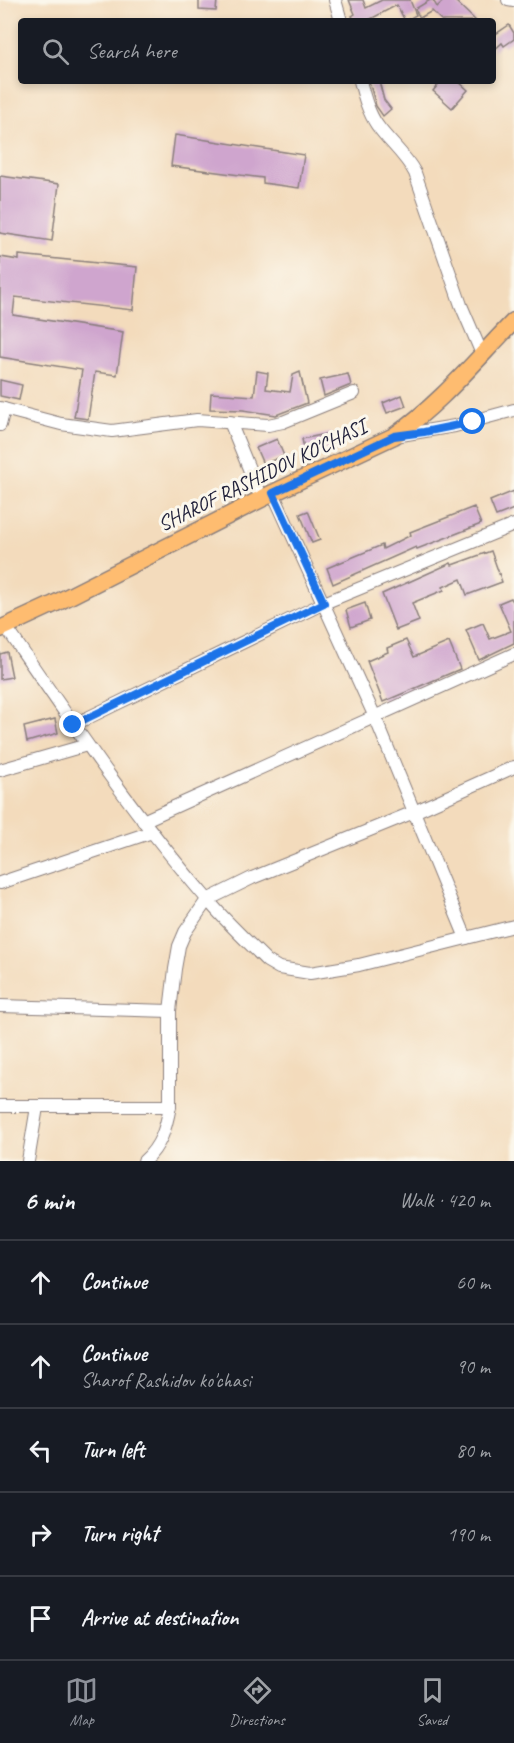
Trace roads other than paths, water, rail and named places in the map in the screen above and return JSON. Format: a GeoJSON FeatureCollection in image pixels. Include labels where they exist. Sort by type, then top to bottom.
{"type":"FeatureCollection","features":[{"type":"Feature","properties":{"kind":"main road","name":"SHAROF RASHIDOV KO'CHASI"},"geometry":{"type":"LineString","coordinates":[[3,628],[267,496],[394,436],[443,396],[514,321]]}},
{"type":"Feature","properties":{"kind":"street"},"geometry":{"type":"LineString","coordinates":[[335,0],[340,18]]}},
{"type":"Feature","properties":{"kind":"street"},"geometry":{"type":"LineString","coordinates":[[508,0],[514,1]]}},
{"type":"Feature","properties":{"kind":"street"},"geometry":{"type":"LineString","coordinates":[[361,84],[371,115],[378,127],[408,160],[415,173],[461,304],[482,354]]}},
{"type":"Feature","properties":{"kind":"street"},"geometry":{"type":"LineString","coordinates":[[0,425],[2,408],[61,424],[112,431],[197,420],[268,425],[283,422],[354,393]]}},
{"type":"Feature","properties":{"kind":"street"},"geometry":{"type":"LineString","coordinates":[[394,436],[455,426],[514,410]]}},
{"type":"Feature","properties":{"kind":"street"},"geometry":{"type":"LineString","coordinates":[[230,422],[324,603],[375,717],[466,938]]}},
{"type":"Feature","properties":{"kind":"street"},"geometry":{"type":"LineString","coordinates":[[73,725],[324,603],[514,525]]}},
{"type":"Feature","properties":{"kind":"street"},"geometry":{"type":"LineString","coordinates":[[3,628],[143,821],[207,900],[267,961],[279,968],[310,972],[358,965],[514,926]]}},
{"type":"Feature","properties":{"kind":"street"},"geometry":{"type":"LineString","coordinates":[[143,821],[514,654]]}},
{"type":"Feature","properties":{"kind":"street"},"geometry":{"type":"LineString","coordinates":[[0,770],[87,745]]}},
{"type":"Feature","properties":{"kind":"street"},"geometry":{"type":"LineString","coordinates":[[144,1161],[160,1142],[166,1129],[170,1106],[170,1011],[179,946],[189,925],[207,900],[252,878],[414,812],[514,767]]}},
{"type":"Feature","properties":{"kind":"street"},"geometry":{"type":"LineString","coordinates":[[0,883],[152,832]]}},
{"type":"Feature","properties":{"kind":"street"},"geometry":{"type":"LineString","coordinates":[[0,1006],[170,1011]]}},
{"type":"Feature","properties":{"kind":"street"},"geometry":{"type":"LineString","coordinates":[[0,1106],[170,1106]]}},
{"type":"Feature","properties":{"kind":"street"},"geometry":{"type":"LineString","coordinates":[[28,1161],[37,1107]]}}]}
